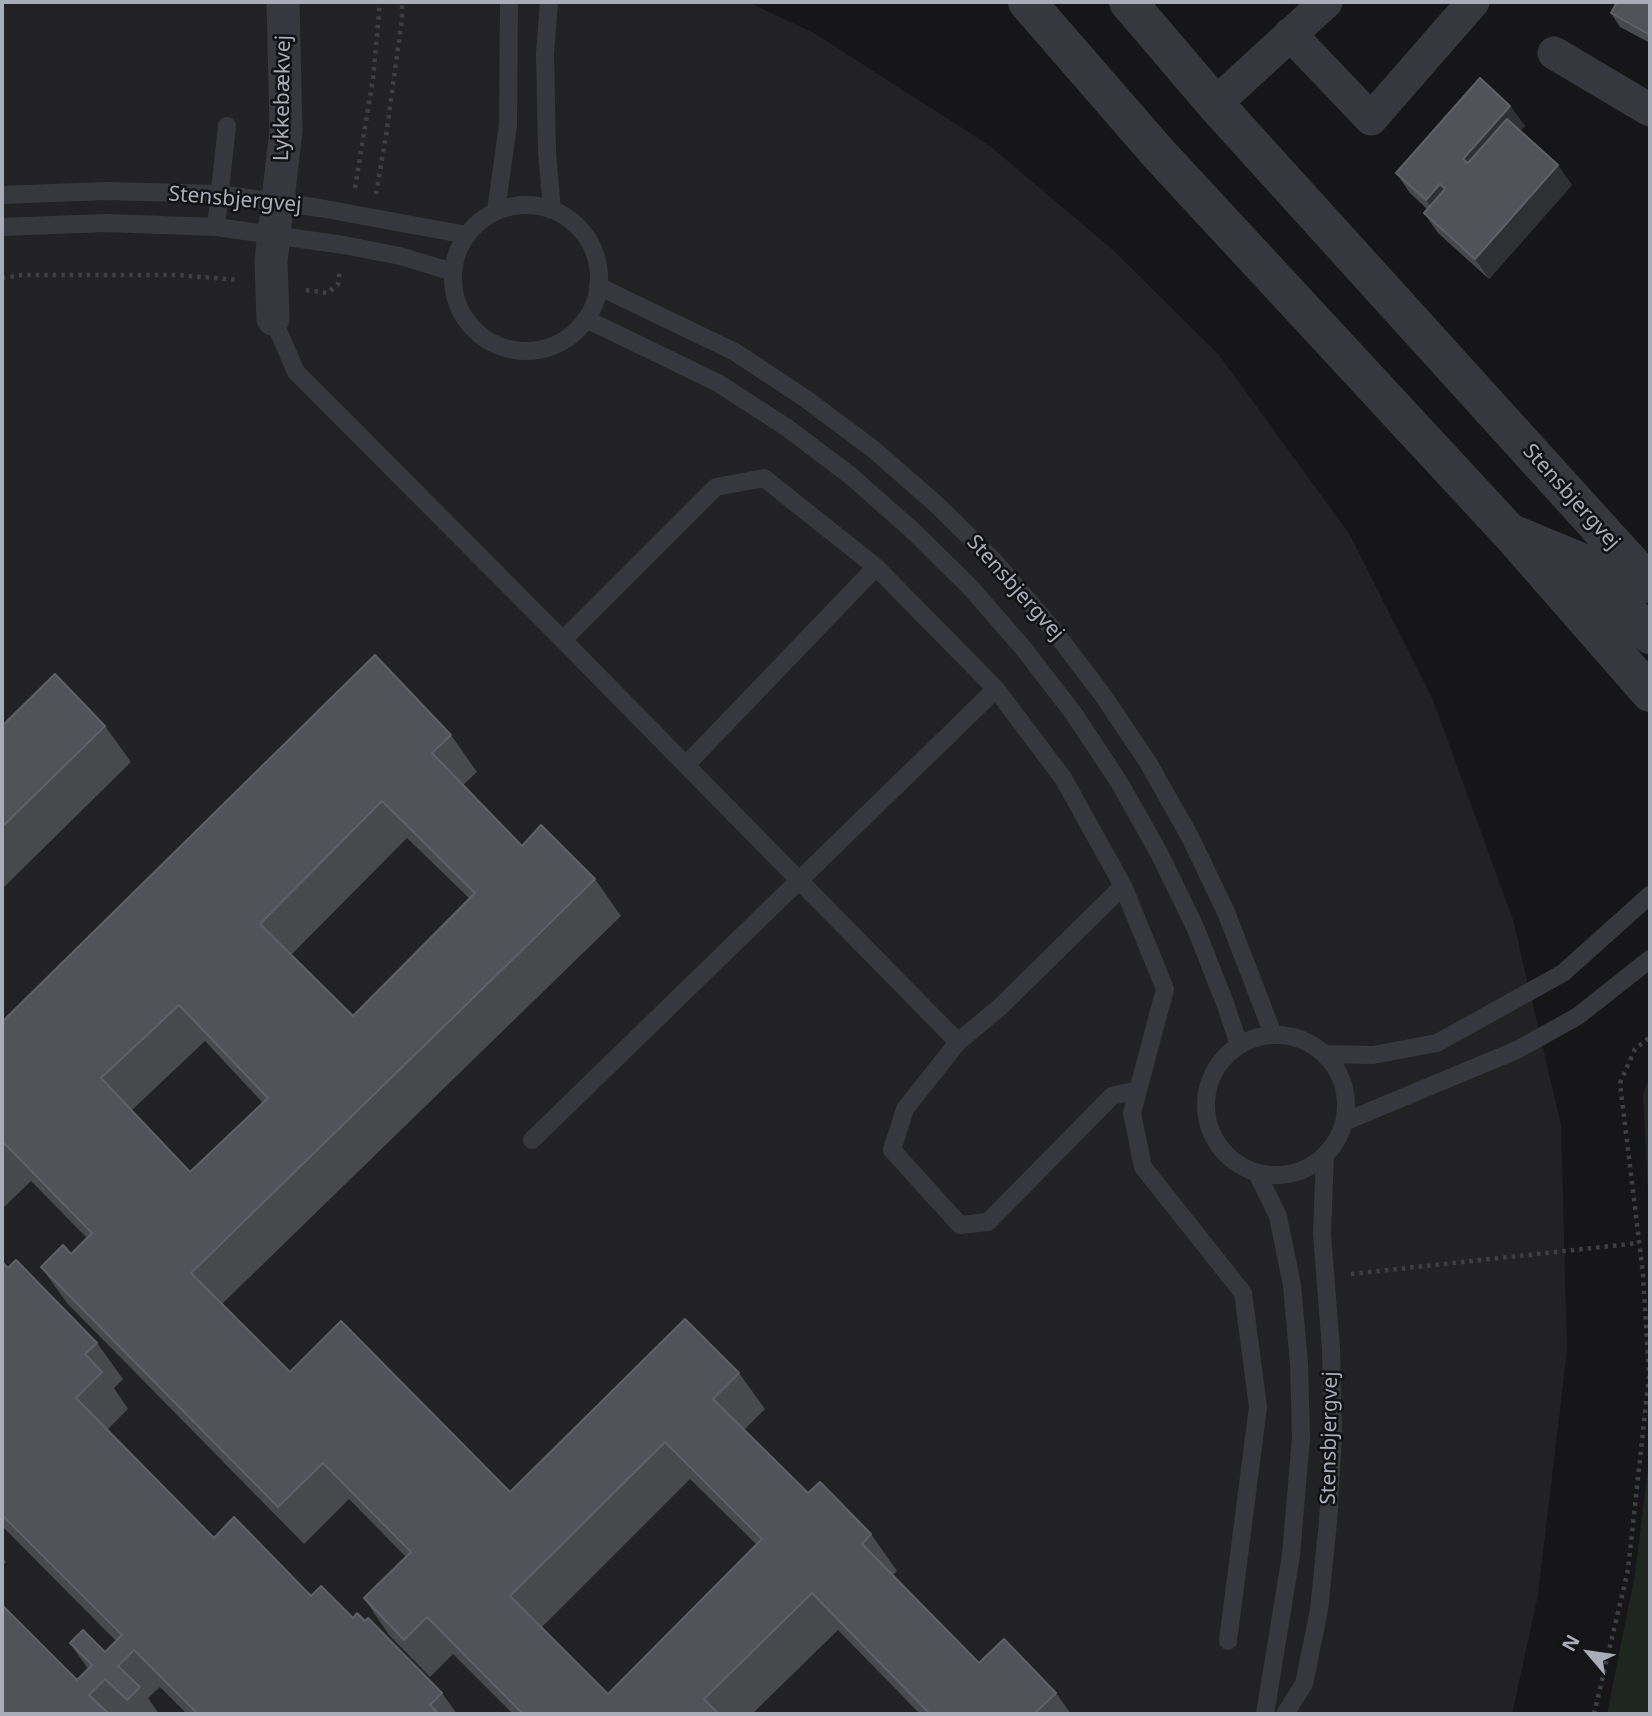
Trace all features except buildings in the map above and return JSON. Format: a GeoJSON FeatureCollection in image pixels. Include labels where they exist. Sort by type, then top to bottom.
{"type":"FeatureCollection","features":[{"type":"Feature","properties":{"kind":"street","name":"Lykkebækvej"},"geometry":{"type":"LineString","coordinates":[[273,319],[271,261],[286,130],[284,2]]}},
{"type":"Feature","properties":{"kind":"street","name":"Stensbjergvej"},"geometry":{"type":"LineString","coordinates":[[1027,2],[1158,154],[1510,533],[1650,693]]}},
{"type":"Feature","properties":{"kind":"street","name":"Stensbjergvej"},"geometry":{"type":"LineString","coordinates":[[1128,2],[1215,104],[1650,584]]}},
{"type":"Feature","properties":{"kind":"street"},"geometry":{"type":"LineString","coordinates":[[1215,104],[1326,2]]}},
{"type":"Feature","properties":{"kind":"street"},"geometry":{"type":"LineString","coordinates":[[1290,34],[1371,119],[1472,2]]}},
{"type":"Feature","properties":{"kind":"street"},"geometry":{"type":"LineString","coordinates":[[1554,53],[1650,110]]}},
{"type":"Feature","properties":{"kind":"street","name":"Stensbjergvej"},"geometry":{"type":"LineString","coordinates":[[1510,533],[1579,561],[1650,635]]}},
{"type":"Feature","properties":{"kind":"lane"},"geometry":{"type":"LineString","coordinates":[[496,212],[509,125],[509,2]]}},
{"type":"Feature","properties":{"kind":"lane"},"geometry":{"type":"LineString","coordinates":[[549,2],[545,54],[547,152],[552,210]]}},
{"type":"Feature","properties":{"kind":"lane"},"geometry":{"type":"LineString","coordinates":[[216,227],[227,126]]}},
{"type":"Feature","properties":{"kind":"lane","name":"Stensbjergvej"},"geometry":{"type":"LineString","coordinates":[[2,195],[106,191],[219,194],[344,245],[400,256],[453,272]]}},
{"type":"Feature","properties":{"kind":"lane"},"geometry":{"type":"LineString","coordinates":[[524,206],[552,210],[583,233],[592,249],[598,267],[594,305],[569,338],[530,352],[509,350],[490,342],[474,330],[461,313],[454,293],[453,272],[458,252],[467,235],[480,222],[496,212],[524,206]]}},
{"type":"Feature","properties":{"kind":"lane","name":"Stensbjergvej"},"geometry":{"type":"LineString","coordinates":[[2,227],[106,223],[216,227],[276,217],[351,214],[467,235]]}},
{"type":"Feature","properties":{"kind":"lane","name":"Stensbjergvej"},"geometry":{"type":"LineString","coordinates":[[598,286],[735,352],[806,398],[873,449],[936,504],[996,563],[1051,626],[1088,674],[1149,764],[1190,837],[1226,912],[1273,1034]]}},
{"type":"Feature","properties":{"kind":"lane"},"geometry":{"type":"LineString","coordinates":[[273,319],[296,372],[958,1042]]}},
{"type":"Feature","properties":{"kind":"lane","name":"Stensbjergvej"},"geometry":{"type":"LineString","coordinates":[[586,319],[718,383],[786,427],[882,503],[970,587],[1033,660],[1074,714],[1119,782],[1159,853],[1195,927],[1239,1045]]}},
{"type":"Feature","properties":{"kind":"lane"},"geometry":{"type":"LineString","coordinates":[[563,640],[716,487],[764,478],[876,567],[996,689],[1063,779],[1123,886],[1165,989],[1132,1113],[1143,1167],[1243,1293],[1258,1407],[1228,1641]]}},
{"type":"Feature","properties":{"kind":"lane"},"geometry":{"type":"LineString","coordinates":[[686,765],[876,567]]}},
{"type":"Feature","properties":{"kind":"lane"},"geometry":{"type":"LineString","coordinates":[[532,1140],[996,689]]}},
{"type":"Feature","properties":{"kind":"lane"},"geometry":{"type":"LineString","coordinates":[[1123,886],[1000,1007],[958,1042],[905,1109],[892,1150],[960,1225],[988,1222],[1112,1096],[1137,1090]]}},
{"type":"Feature","properties":{"kind":"lane"},"geometry":{"type":"LineString","coordinates":[[1324,1054],[1373,1055],[1437,1043],[1563,973],[1650,895]]}},
{"type":"Feature","properties":{"kind":"lane"},"geometry":{"type":"LineString","coordinates":[[1344,1122],[1517,1050],[1578,1016],[1650,960]]}},
{"type":"Feature","properties":{"kind":"lane"},"geometry":{"type":"LineString","coordinates":[[1273,1034],[1309,1042],[1324,1054],[1336,1068],[1343,1085],[1346,1104],[1344,1122],[1337,1140],[1325,1154],[1310,1166],[1293,1173],[1275,1175],[1257,1173],[1241,1166],[1227,1155],[1215,1141],[1205,1106],[1207,1088],[1224,1057],[1239,1045],[1273,1034]]}},
{"type":"Feature","properties":{"kind":"lane","name":"Stensbjergvej"},"geometry":{"type":"LineString","coordinates":[[1285,1714],[1304,1684],[1320,1610],[1328,1522],[1333,1434],[1331,1349],[1322,1234],[1325,1154]]}},
{"type":"Feature","properties":{"kind":"lane","name":"Stensbjergvej"},"geometry":{"type":"LineString","coordinates":[[1257,1173],[1278,1216],[1292,1285],[1299,1364],[1301,1438],[1291,1555],[1265,1714]]}},
{"type":"Feature","properties":{"kind":"path"},"geometry":{"type":"LineString","coordinates":[[351,214],[373,79],[380,2]]}},
{"type":"Feature","properties":{"kind":"path"},"geometry":{"type":"LineString","coordinates":[[372,218],[386,136],[402,2]]}},
{"type":"Feature","properties":{"kind":"path"},"geometry":{"type":"LineString","coordinates":[[2,278],[21,275],[177,275],[328,293],[338,284],[344,245]]}},
{"type":"Feature","properties":{"kind":"path"},"geometry":{"type":"LineString","coordinates":[[1594,1714],[1628,1570],[1649,1376],[1639,1243],[1620,1083],[1635,1049],[1650,1037]]}},
{"type":"Feature","properties":{"kind":"path"},"geometry":{"type":"LineString","coordinates":[[1325,1278],[1639,1243]]}},
{"type":"Feature","properties":{"kind":"shaded area"},"geometry":{"type":"Polygon","coordinates":[[[2,2],[748,2],[814,33],[990,146],[1113,250],[1219,355],[1350,535],[1433,700],[1513,920],[1561,1125],[1567,1350],[1538,1595],[1512,1714],[2,1714],[2,2]]]}},
{"type":"Feature","properties":{"kind":"shaded area"},"geometry":{"type":"Polygon","coordinates":[[[1650,1076],[1650,1235],[1643,1094],[1650,1076]]]}},
{"type":"Feature","properties":{"kind":"shaded area"},"geometry":{"type":"Polygon","coordinates":[[[1650,1452],[1650,1714],[1607,1714],[1635,1574],[1650,1452]]]}}]}
